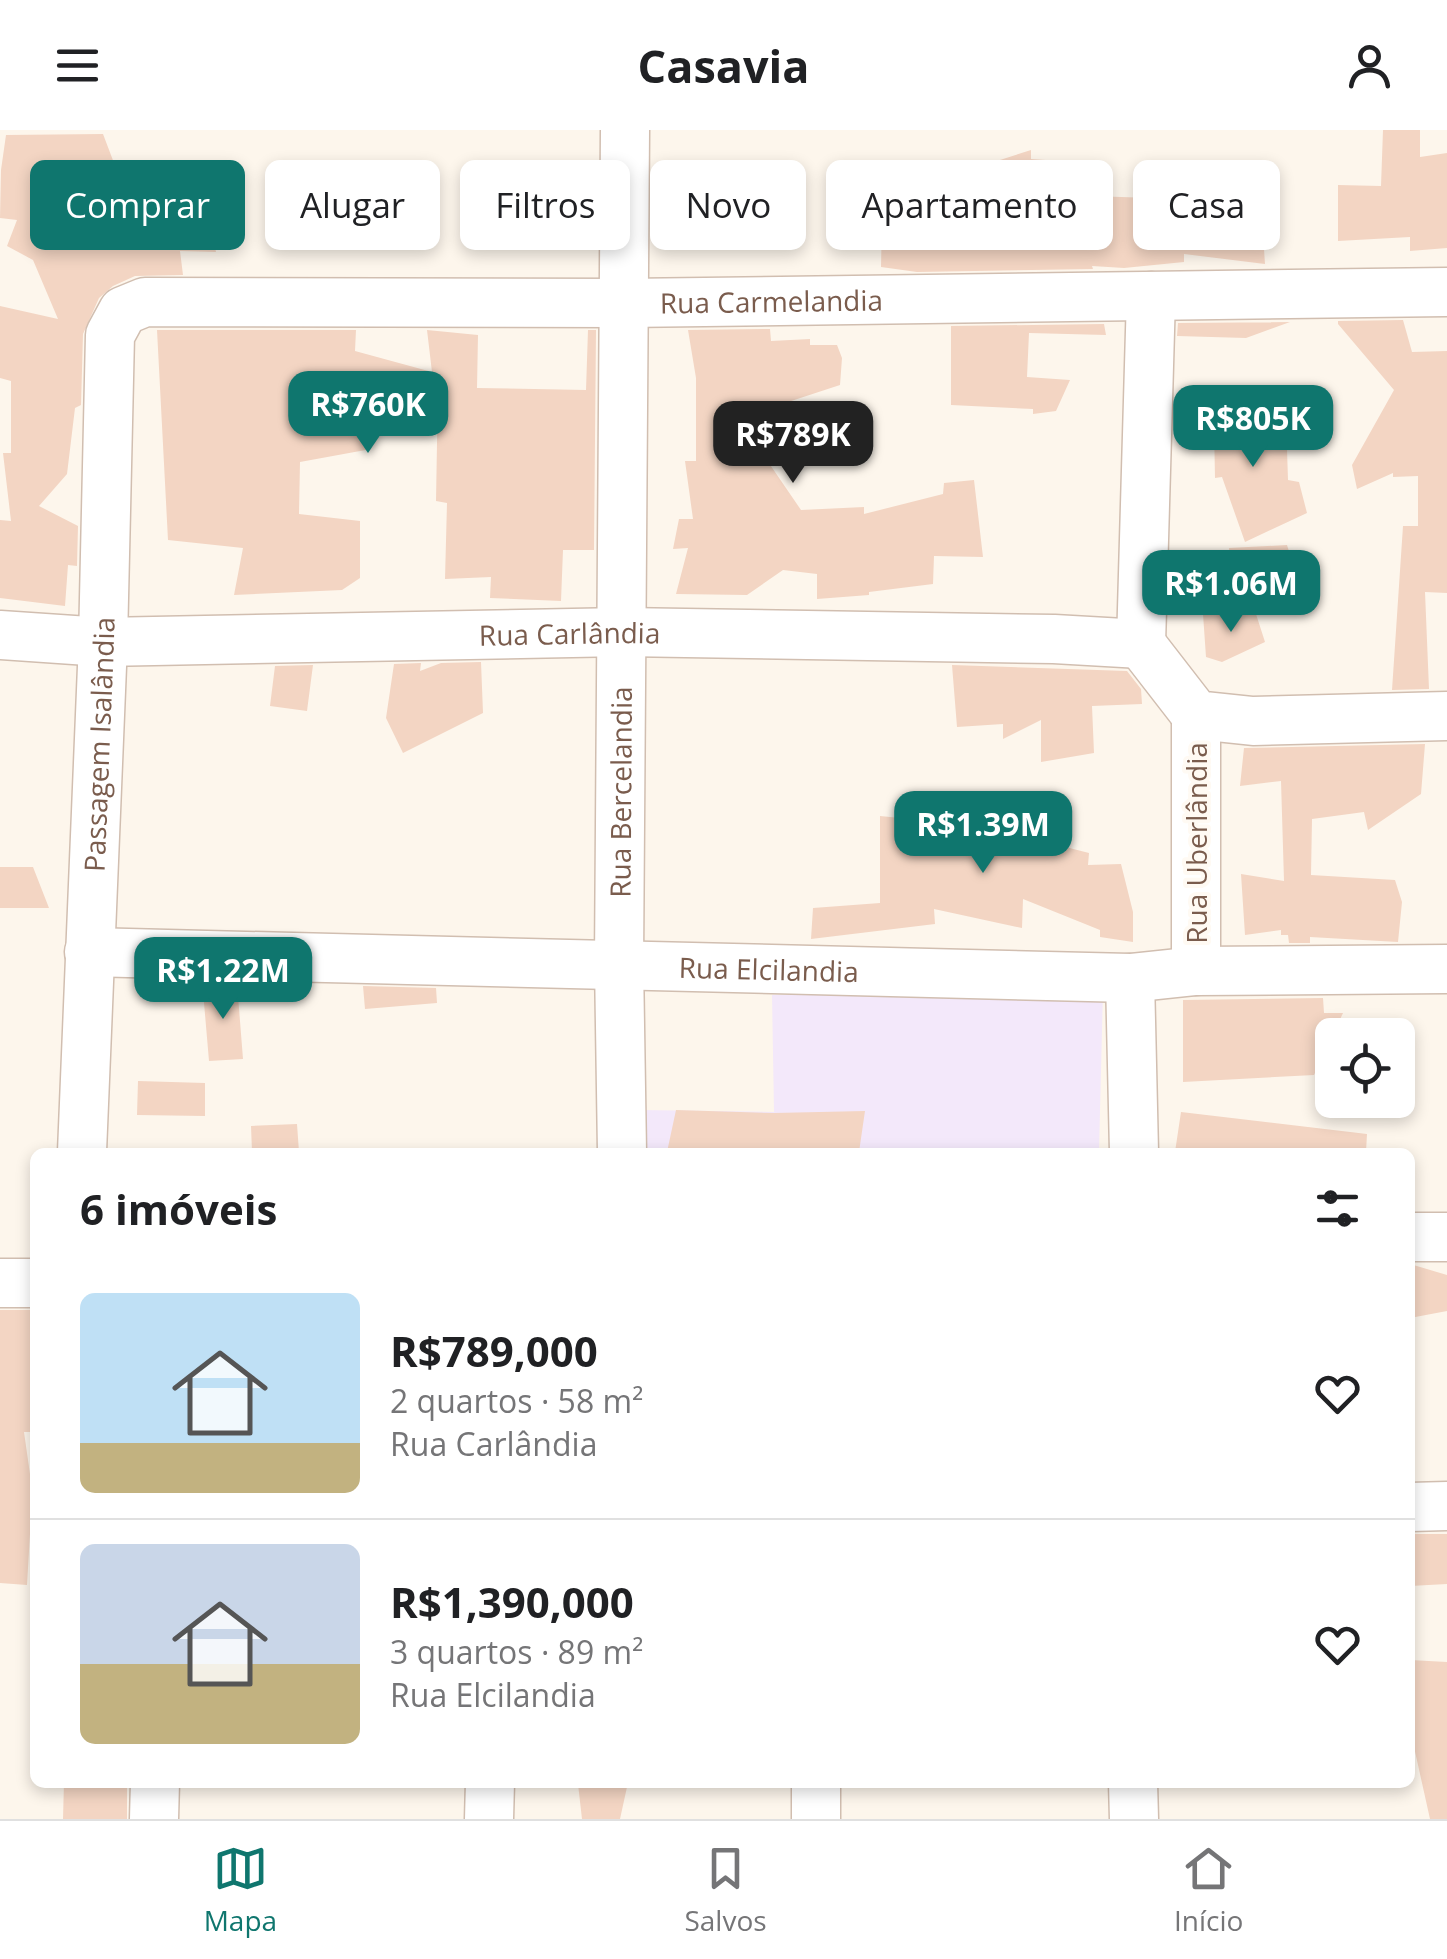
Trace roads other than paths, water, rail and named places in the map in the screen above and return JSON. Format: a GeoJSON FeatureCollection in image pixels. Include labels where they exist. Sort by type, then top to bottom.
{"type":"FeatureCollection","features":[{"type":"Feature","properties":{"kind":"street","name":"Rua Bercelandia"},"geometry":{"type":"LineString","coordinates":[[622,1148],[619,963],[625,130]]}},
{"type":"Feature","properties":{"kind":"street","name":"Rua Carmelandia"},"geometry":{"type":"LineString","coordinates":[[110,335],[123,311],[144,302],[624,303],[1447,292]]}},
{"type":"Feature","properties":{"kind":"street"},"geometry":{"type":"LineString","coordinates":[[1151,296],[1141,644],[1196,715],[1253,721],[1447,716]]}},
{"type":"Feature","properties":{"kind":"street","name":"Passagem Isalândia"},"geometry":{"type":"LineString","coordinates":[[82,1148],[104,642],[110,335]]}},
{"type":"Feature","properties":{"kind":"street","name":"Rua Carlândia"},"geometry":{"type":"LineString","coordinates":[[0,635],[104,642],[623,632],[1034,638],[1141,644]]}},
{"type":"Feature","properties":{"kind":"street","name":"Rua Uberlândia"},"geometry":{"type":"LineString","coordinates":[[1196,715],[1196,971]]}},
{"type":"Feature","properties":{"kind":"street","name":"Rua Elcilandia"},"geometry":{"type":"LineString","coordinates":[[89,952],[1130,978],[1196,971],[1447,970]]}},
{"type":"Feature","properties":{"kind":"street"},"geometry":{"type":"LineString","coordinates":[[1130,978],[1134,1148]]}},
{"type":"Feature","properties":{"kind":"street"},"geometry":{"type":"LineString","coordinates":[[1415,1237],[1447,1237]]}},
{"type":"Feature","properties":{"kind":"street"},"geometry":{"type":"LineString","coordinates":[[0,1284],[30,1283]]}},
{"type":"Feature","properties":{"kind":"street"},"geometry":{"type":"LineString","coordinates":[[1415,1507],[1447,1506]]}},
{"type":"Feature","properties":{"kind":"street"},"geometry":{"type":"LineString","coordinates":[[154,1819],[155,1788]]}},
{"type":"Feature","properties":{"kind":"street"},"geometry":{"type":"LineString","coordinates":[[489,1819],[490,1788]]}},
{"type":"Feature","properties":{"kind":"street"},"geometry":{"type":"LineString","coordinates":[[816,1788],[816,1819]]}},
{"type":"Feature","properties":{"kind":"street"},"geometry":{"type":"LineString","coordinates":[[1133,1788],[1134,1819]]}}]}
